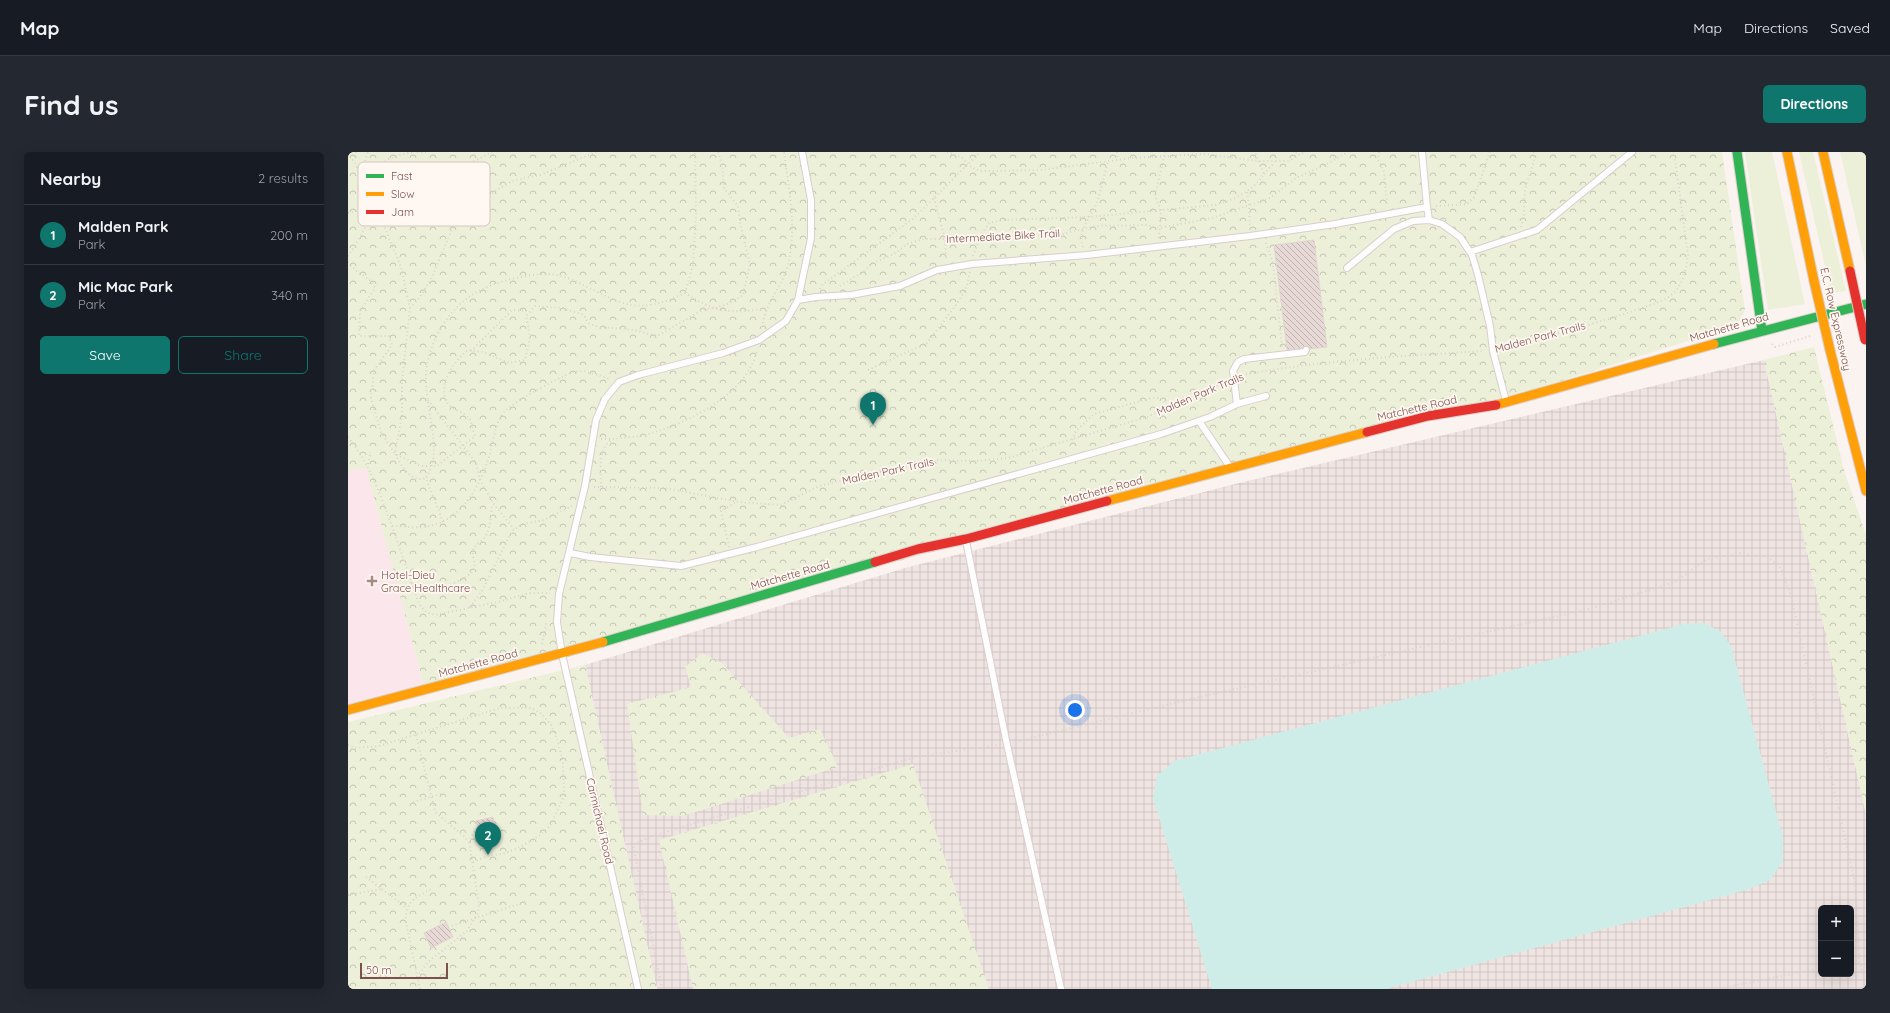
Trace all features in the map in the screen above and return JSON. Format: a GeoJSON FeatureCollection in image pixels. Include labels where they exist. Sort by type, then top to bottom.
{"type":"FeatureCollection","features":[{"type":"Feature","properties":{"kind":"main road"},"geometry":{"type":"LineString","coordinates":[[1737,152],[1762,330]]}},
{"type":"Feature","properties":{"kind":"main road","name":"E.C. Row Expressway"},"geometry":{"type":"LineString","coordinates":[[1787,152],[1830,350],[1852,441],[1866,490]]}},
{"type":"Feature","properties":{"kind":"main road"},"geometry":{"type":"LineString","coordinates":[[1824,152],[1865,342]]}},
{"type":"Feature","properties":{"kind":"main road","name":"Matchette Road"},"geometry":{"type":"LineString","coordinates":[[348,710],[562,654],[918,550],[966,539],[1428,416],[1506,402],[1762,330],[1866,304]]}},
{"type":"Feature","properties":{"kind":"lane"},"geometry":{"type":"LineString","coordinates":[[619,382],[638,375],[724,353],[759,340],[786,321],[798,300],[805,272],[812,221],[811,200],[802,152]]}},
{"type":"Feature","properties":{"kind":"lane"},"geometry":{"type":"LineString","coordinates":[[1422,152],[1429,220]]}},
{"type":"Feature","properties":{"kind":"lane"},"geometry":{"type":"LineString","coordinates":[[1470,252],[1537,230],[1632,152]]}},
{"type":"Feature","properties":{"kind":"lane"},"geometry":{"type":"LineString","coordinates":[[798,300],[824,296],[851,295],[900,286],[936,270],[972,264],[1158,248],[1335,224],[1427,207]]}},
{"type":"Feature","properties":{"kind":"lane"},"geometry":{"type":"LineString","coordinates":[[1347,268],[1394,229],[1414,220],[1429,220],[1442,224],[1460,237],[1470,252],[1478,275],[1490,326],[1492,351],[1506,402]]}},
{"type":"Feature","properties":{"kind":"lane"},"geometry":{"type":"LineString","coordinates":[[1237,404],[1234,366],[1244,359],[1305,352],[1306,350]]}},
{"type":"Feature","properties":{"kind":"lane","name":"Carmichael Road"},"geometry":{"type":"LineString","coordinates":[[619,382],[605,399],[596,420],[585,486],[559,594],[557,622],[562,654],[638,989]]}},
{"type":"Feature","properties":{"kind":"lane"},"geometry":{"type":"LineString","coordinates":[[570,553],[590,557],[681,566],[730,554],[1161,434],[1199,421],[1237,404],[1266,396]]}},
{"type":"Feature","properties":{"kind":"lane"},"geometry":{"type":"LineString","coordinates":[[1199,421],[1231,469]]}},
{"type":"Feature","properties":{"kind":"lane"},"geometry":{"type":"LineString","coordinates":[[966,539],[1007,744],[1061,989]]}},
{"type":"Feature","properties":{"kind":"path"},"geometry":{"type":"LineString","coordinates":[[356,152],[354,160],[358,167]]}},
{"type":"Feature","properties":{"kind":"path"},"geometry":{"type":"LineString","coordinates":[[364,162],[368,152]]}},
{"type":"Feature","properties":{"kind":"path"},"geometry":{"type":"LineString","coordinates":[[388,162],[400,155],[426,152]]}},
{"type":"Feature","properties":{"kind":"path"},"geometry":{"type":"LineString","coordinates":[[471,162],[492,152]]}},
{"type":"Feature","properties":{"kind":"path"},"geometry":{"type":"LineString","coordinates":[[490,195],[512,181],[540,175],[596,152]]}},
{"type":"Feature","properties":{"kind":"path"},"geometry":{"type":"LineString","coordinates":[[685,293],[693,266],[696,214],[695,152]]}},
{"type":"Feature","properties":{"kind":"path"},"geometry":{"type":"LineString","coordinates":[[395,454],[421,466],[437,466],[475,436],[468,417],[448,405],[444,394],[445,381],[458,359],[468,350],[484,352],[509,363],[524,360],[530,337],[526,316],[535,306],[562,308],[584,315],[588,323],[598,327],[634,330],[657,336],[704,309],[716,308],[730,303],[743,294],[750,264],[740,224],[738,206],[724,188],[722,164],[718,152]]}},
{"type":"Feature","properties":{"kind":"path"},"geometry":{"type":"LineString","coordinates":[[601,487],[602,452],[607,442],[654,433],[691,419],[723,399],[746,375],[756,354],[768,308],[788,266],[791,244],[791,209],[784,152]]}},
{"type":"Feature","properties":{"kind":"path"},"geometry":{"type":"LineString","coordinates":[[947,152],[963,158],[968,165],[979,171],[1041,170],[1108,161],[1203,154],[1259,161],[1276,161],[1292,159],[1305,152]]}},
{"type":"Feature","properties":{"kind":"path"},"geometry":{"type":"LineString","coordinates":[[816,297],[822,285],[914,218],[980,152]]}},
{"type":"Feature","properties":{"kind":"path"},"geometry":{"type":"LineString","coordinates":[[1117,152],[1119,160]]}},
{"type":"Feature","properties":{"kind":"path"},"geometry":{"type":"LineString","coordinates":[[1158,248],[1161,210],[1155,196],[1165,152]]}},
{"type":"Feature","properties":{"kind":"path"},"geometry":{"type":"LineString","coordinates":[[1255,152],[1264,174]]}},
{"type":"Feature","properties":{"kind":"path"},"geometry":{"type":"LineString","coordinates":[[1292,159],[1297,152]]}},
{"type":"Feature","properties":{"kind":"path","name":"Intermediate Bike Trail"},"geometry":{"type":"LineString","coordinates":[[824,296],[864,271],[871,264],[894,254],[909,243],[925,240],[979,239],[1062,234],[1095,226],[1146,225],[1160,228],[1212,218],[1234,208],[1270,198],[1296,178],[1348,152]]}},
{"type":"Feature","properties":{"kind":"path"},"geometry":{"type":"LineString","coordinates":[[1379,152],[1378,159],[1384,172],[1385,196],[1389,214]]}},
{"type":"Feature","properties":{"kind":"path"},"geometry":{"type":"LineString","coordinates":[[1427,207],[1467,204],[1474,197],[1490,152]]}},
{"type":"Feature","properties":{"kind":"path"},"geometry":{"type":"LineString","coordinates":[[1516,236],[1523,221],[1526,187],[1534,159],[1534,152]]}},
{"type":"Feature","properties":{"kind":"path","name":"Malden Park Trails"},"geometry":{"type":"LineString","coordinates":[[585,486],[664,488],[737,502],[781,504],[819,486],[883,470],[933,460],[976,461],[1008,458],[1134,422],[1234,378],[1277,368],[1387,356],[1492,351],[1618,316],[1657,302],[1670,295],[1680,285],[1686,271],[1688,255],[1674,152]]}},
{"type":"Feature","properties":{"kind":"path"},"geometry":{"type":"LineString","coordinates":[[1087,255],[1081,240],[1083,229],[1088,217],[1095,207],[1108,161]]}},
{"type":"Feature","properties":{"kind":"path"},"geometry":{"type":"LineString","coordinates":[[868,370],[927,343],[956,305],[966,289],[973,255],[979,239],[988,223],[1004,220],[1088,217],[1215,205],[1246,192],[1258,182],[1276,161]]}},
{"type":"Feature","properties":{"kind":"path"},"geometry":{"type":"LineString","coordinates":[[1246,192],[1249,205],[1250,236]]}},
{"type":"Feature","properties":{"kind":"path"},"geometry":{"type":"LineString","coordinates":[[934,198],[945,239],[946,268]]}},
{"type":"Feature","properties":{"kind":"path"},"geometry":{"type":"LineString","coordinates":[[348,213],[358,210]]}},
{"type":"Feature","properties":{"kind":"path"},"geometry":{"type":"LineString","coordinates":[[348,256],[365,226]]}},
{"type":"Feature","properties":{"kind":"path"},"geometry":{"type":"LineString","coordinates":[[384,226],[401,267],[410,308],[402,381],[402,415],[395,454]]}},
{"type":"Feature","properties":{"kind":"path"},"geometry":{"type":"LineString","coordinates":[[410,308],[420,297],[431,279],[454,226]]}},
{"type":"Feature","properties":{"kind":"path"},"geometry":{"type":"LineString","coordinates":[[1263,234],[1273,262],[1283,355]]}},
{"type":"Feature","properties":{"kind":"path"},"geometry":{"type":"LineString","coordinates":[[348,262],[352,268],[372,281],[375,288],[360,311],[359,336],[390,336],[392,345],[374,370],[371,398],[381,432],[410,477],[420,480],[426,478]]}},
{"type":"Feature","properties":{"kind":"path"},"geometry":{"type":"LineString","coordinates":[[443,522],[426,478],[433,462],[434,443],[426,376],[430,355],[436,338],[449,317],[464,300],[477,292],[522,277],[544,274],[558,275],[572,280],[620,303],[635,306],[651,306],[685,293]]}},
{"type":"Feature","properties":{"kind":"path"},"geometry":{"type":"LineString","coordinates":[[685,293],[702,304],[731,312],[768,308]]}},
{"type":"Feature","properties":{"kind":"path"},"geometry":{"type":"LineString","coordinates":[[471,351],[512,310],[530,311]]}},
{"type":"Feature","properties":{"kind":"path"},"geometry":{"type":"LineString","coordinates":[[392,526],[423,527],[443,522],[457,513],[471,497],[480,480],[489,457],[496,430],[502,416],[510,407],[573,372],[584,371],[619,382]]}},
{"type":"Feature","properties":{"kind":"path"},"geometry":{"type":"LineString","coordinates":[[1072,440],[1076,431],[1094,414],[1152,398],[1161,398],[1169,407]]}},
{"type":"Feature","properties":{"kind":"path"},"geometry":{"type":"LineString","coordinates":[[428,400],[462,447],[476,463],[480,480],[492,503],[514,529]]}},
{"type":"Feature","properties":{"kind":"path"},"geometry":{"type":"LineString","coordinates":[[348,437],[368,465],[392,526],[410,582],[419,604],[426,612],[436,615],[528,593],[559,594]]}},
{"type":"Feature","properties":{"kind":"path"},"geometry":{"type":"LineString","coordinates":[[368,465],[371,452]]}},
{"type":"Feature","properties":{"kind":"path"},"geometry":{"type":"LineString","coordinates":[[470,608],[482,591],[514,529],[523,524],[544,520],[559,514],[577,502]]}},
{"type":"Feature","properties":{"kind":"path"},"geometry":{"type":"LineString","coordinates":[[730,554],[721,511],[737,502]]}},
{"type":"Feature","properties":{"kind":"path"},"geometry":{"type":"LineString","coordinates":[[410,582],[430,592],[452,584],[470,574],[474,570],[475,564],[472,555],[474,549],[485,536],[492,503]]}},
{"type":"Feature","properties":{"kind":"path"},"geometry":{"type":"LineString","coordinates":[[662,989],[633,845],[652,836],[915,757],[1007,744],[1191,699],[1589,609],[1675,582],[1707,559],[1741,553],[1768,557],[1781,568],[1792,596],[1855,882],[1859,961],[1866,989]]}},
{"type":"Feature","properties":{"kind":"path"},"geometry":{"type":"LineString","coordinates":[[348,745],[354,748],[379,746],[500,708],[531,708],[540,711],[546,718],[557,739],[564,766],[564,795],[550,826],[539,836],[518,848],[506,853],[488,856],[471,863]]}},
{"type":"Feature","properties":{"kind":"path"},"geometry":{"type":"LineString","coordinates":[[416,735],[435,811],[460,832],[470,843]]}},
{"type":"Feature","properties":{"kind":"path"},"geometry":{"type":"LineString","coordinates":[[413,802],[441,794]]}},
{"type":"Feature","properties":{"kind":"path"},"geometry":{"type":"LineString","coordinates":[[417,977],[428,962],[467,931],[476,918],[479,904],[471,863],[470,843],[473,834],[478,830]]}},
{"type":"Feature","properties":{"kind":"path"},"geometry":{"type":"LineString","coordinates":[[366,877],[407,908]]}},
{"type":"Feature","properties":{"kind":"path"},"geometry":{"type":"LineString","coordinates":[[420,989],[406,922],[407,908],[412,900],[433,888]]}},
{"type":"Feature","properties":{"kind":"path"},"geometry":{"type":"LineString","coordinates":[[348,895],[382,889]]}},
{"type":"Feature","properties":{"kind":"path"},"geometry":{"type":"LineString","coordinates":[[448,927],[525,902]]}},
{"type":"Feature","properties":{"kind":"path"},"geometry":{"type":"LineString","coordinates":[[1854,962],[1859,961]]}},
{"type":"Feature","properties":{"kind":"path"},"geometry":{"type":"LineString","coordinates":[[1718,989],[1818,969]]}},
{"type":"Feature","properties":{"kind":"shaded area"},"geometry":{"type":"Polygon","coordinates":[[[1764,360],[1866,814],[1866,989],[657,989],[585,665],[905,568],[1243,482],[1764,360]]]}},
{"type":"Feature","properties":{"kind":"shaded area","name":"Hotel-Dieu Grace Healthcare"},"geometry":{"type":"Polygon","coordinates":[[[366,467],[425,690],[348,710],[348,471],[366,467]]]}},
{"type":"Feature","properties":{"kind":"green space"},"geometry":{"type":"Polygon","coordinates":[[[348,152],[1722,152],[1745,310],[1740,320],[1733,327],[1554,383],[425,690],[366,468],[348,471],[348,152]]]}},
{"type":"Feature","properties":{"kind":"green space"},"geometry":{"type":"Polygon","coordinates":[[[1745,152],[1772,152],[1805,304],[1768,310],[1745,152]]]}},
{"type":"Feature","properties":{"kind":"green space"},"geometry":{"type":"Polygon","coordinates":[[[1799,152],[1813,152],[1846,291],[1831,293],[1799,152]]]}},
{"type":"Feature","properties":{"kind":"green space"},"geometry":{"type":"Polygon","coordinates":[[[1840,152],[1866,152],[1866,266],[1840,152]]]}},
{"type":"Feature","properties":{"kind":"green space"},"geometry":{"type":"Polygon","coordinates":[[[1814,347],[1844,470],[1866,535],[1866,814],[1764,360],[1814,347]]]}},
{"type":"Feature","properties":{"kind":"green space"},"geometry":{"type":"Polygon","coordinates":[[[703,653],[722,663],[789,738],[820,729],[838,767],[683,816],[643,815],[627,704],[691,687],[685,667],[703,653]]]}},
{"type":"Feature","properties":{"kind":"green space"},"geometry":{"type":"Polygon","coordinates":[[[585,665],[657,989],[348,989],[348,722],[585,665]]]}},
{"type":"Feature","properties":{"kind":"green space"},"geometry":{"type":"Polygon","coordinates":[[[913,764],[989,989],[693,989],[659,840],[913,764]]]}},
{"type":"Feature","properties":{"kind":"water"},"geometry":{"type":"Polygon","coordinates":[[[1704,623],[1721,632],[1731,646],[1783,837],[1783,861],[1770,880],[1746,890],[1386,989],[1212,989],[1153,798],[1157,776],[1174,761],[1684,624],[1704,623]]]}},
{"type":"Feature","properties":{"kind":"building"},"geometry":{"type":"Polygon","coordinates":[[[1314,240],[1327,347],[1310,349],[1308,346],[1305,346],[1302,348],[1287,350],[1274,245],[1314,240]]]}},
{"type":"Feature","properties":{"kind":"building"},"geometry":{"type":"Polygon","coordinates":[[[493,817],[495,830],[479,833],[476,821],[493,817]]]}},
{"type":"Feature","properties":{"kind":"building"},"geometry":{"type":"Polygon","coordinates":[[[446,922],[453,937],[431,948],[424,933],[446,922]]]}},
{"type":"Feature","properties":{"kind":"traffic: fast"},"geometry":{"type":"LineString","coordinates":[[1737,152],[1762,331]]}},
{"type":"Feature","properties":{"kind":"traffic: fast"},"geometry":{"type":"LineString","coordinates":[[1714,344],[1866,304]]}},
{"type":"Feature","properties":{"kind":"traffic: fast"},"geometry":{"type":"LineString","coordinates":[[603,642],[875,562]]}},
{"type":"Feature","properties":{"kind":"traffic: slow"},"geometry":{"type":"LineString","coordinates":[[1787,152],[1814,281]]}},
{"type":"Feature","properties":{"kind":"traffic: slow"},"geometry":{"type":"LineString","coordinates":[[1823,152],[1850,271]]}},
{"type":"Feature","properties":{"kind":"traffic: slow"},"geometry":{"type":"LineString","coordinates":[[1814,281],[1830,350]]}},
{"type":"Feature","properties":{"kind":"traffic: slow"},"geometry":{"type":"LineString","coordinates":[[1496,405],[1714,344]]}},
{"type":"Feature","properties":{"kind":"traffic: slow"},"geometry":{"type":"LineString","coordinates":[[1830,350],[1866,491]]}},
{"type":"Feature","properties":{"kind":"traffic: slow"},"geometry":{"type":"LineString","coordinates":[[1107,501],[1367,432]]}},
{"type":"Feature","properties":{"kind":"traffic: slow"},"geometry":{"type":"LineString","coordinates":[[348,710],[603,642]]}},
{"type":"Feature","properties":{"kind":"traffic: jam"},"geometry":{"type":"LineString","coordinates":[[1850,271],[1865,340]]}},
{"type":"Feature","properties":{"kind":"traffic: jam"},"geometry":{"type":"LineString","coordinates":[[1367,432],[1428,416],[1496,405]]}},
{"type":"Feature","properties":{"kind":"traffic: jam"},"geometry":{"type":"LineString","coordinates":[[875,562],[918,549],[966,539],[1107,501]]}},
{"type":"Feature","properties":{"kind":"place","name":"Malden Park"},"geometry":{"type":"Point","coordinates":[873,425]}},
{"type":"Feature","properties":{"kind":"place","name":"Hotel-Dieu Grace Healthcare"},"geometry":{"type":"Point","coordinates":[372,581]}},
{"type":"Feature","properties":{"kind":"place","name":"Mic Mac Park"},"geometry":{"type":"Point","coordinates":[488,855]}}]}
